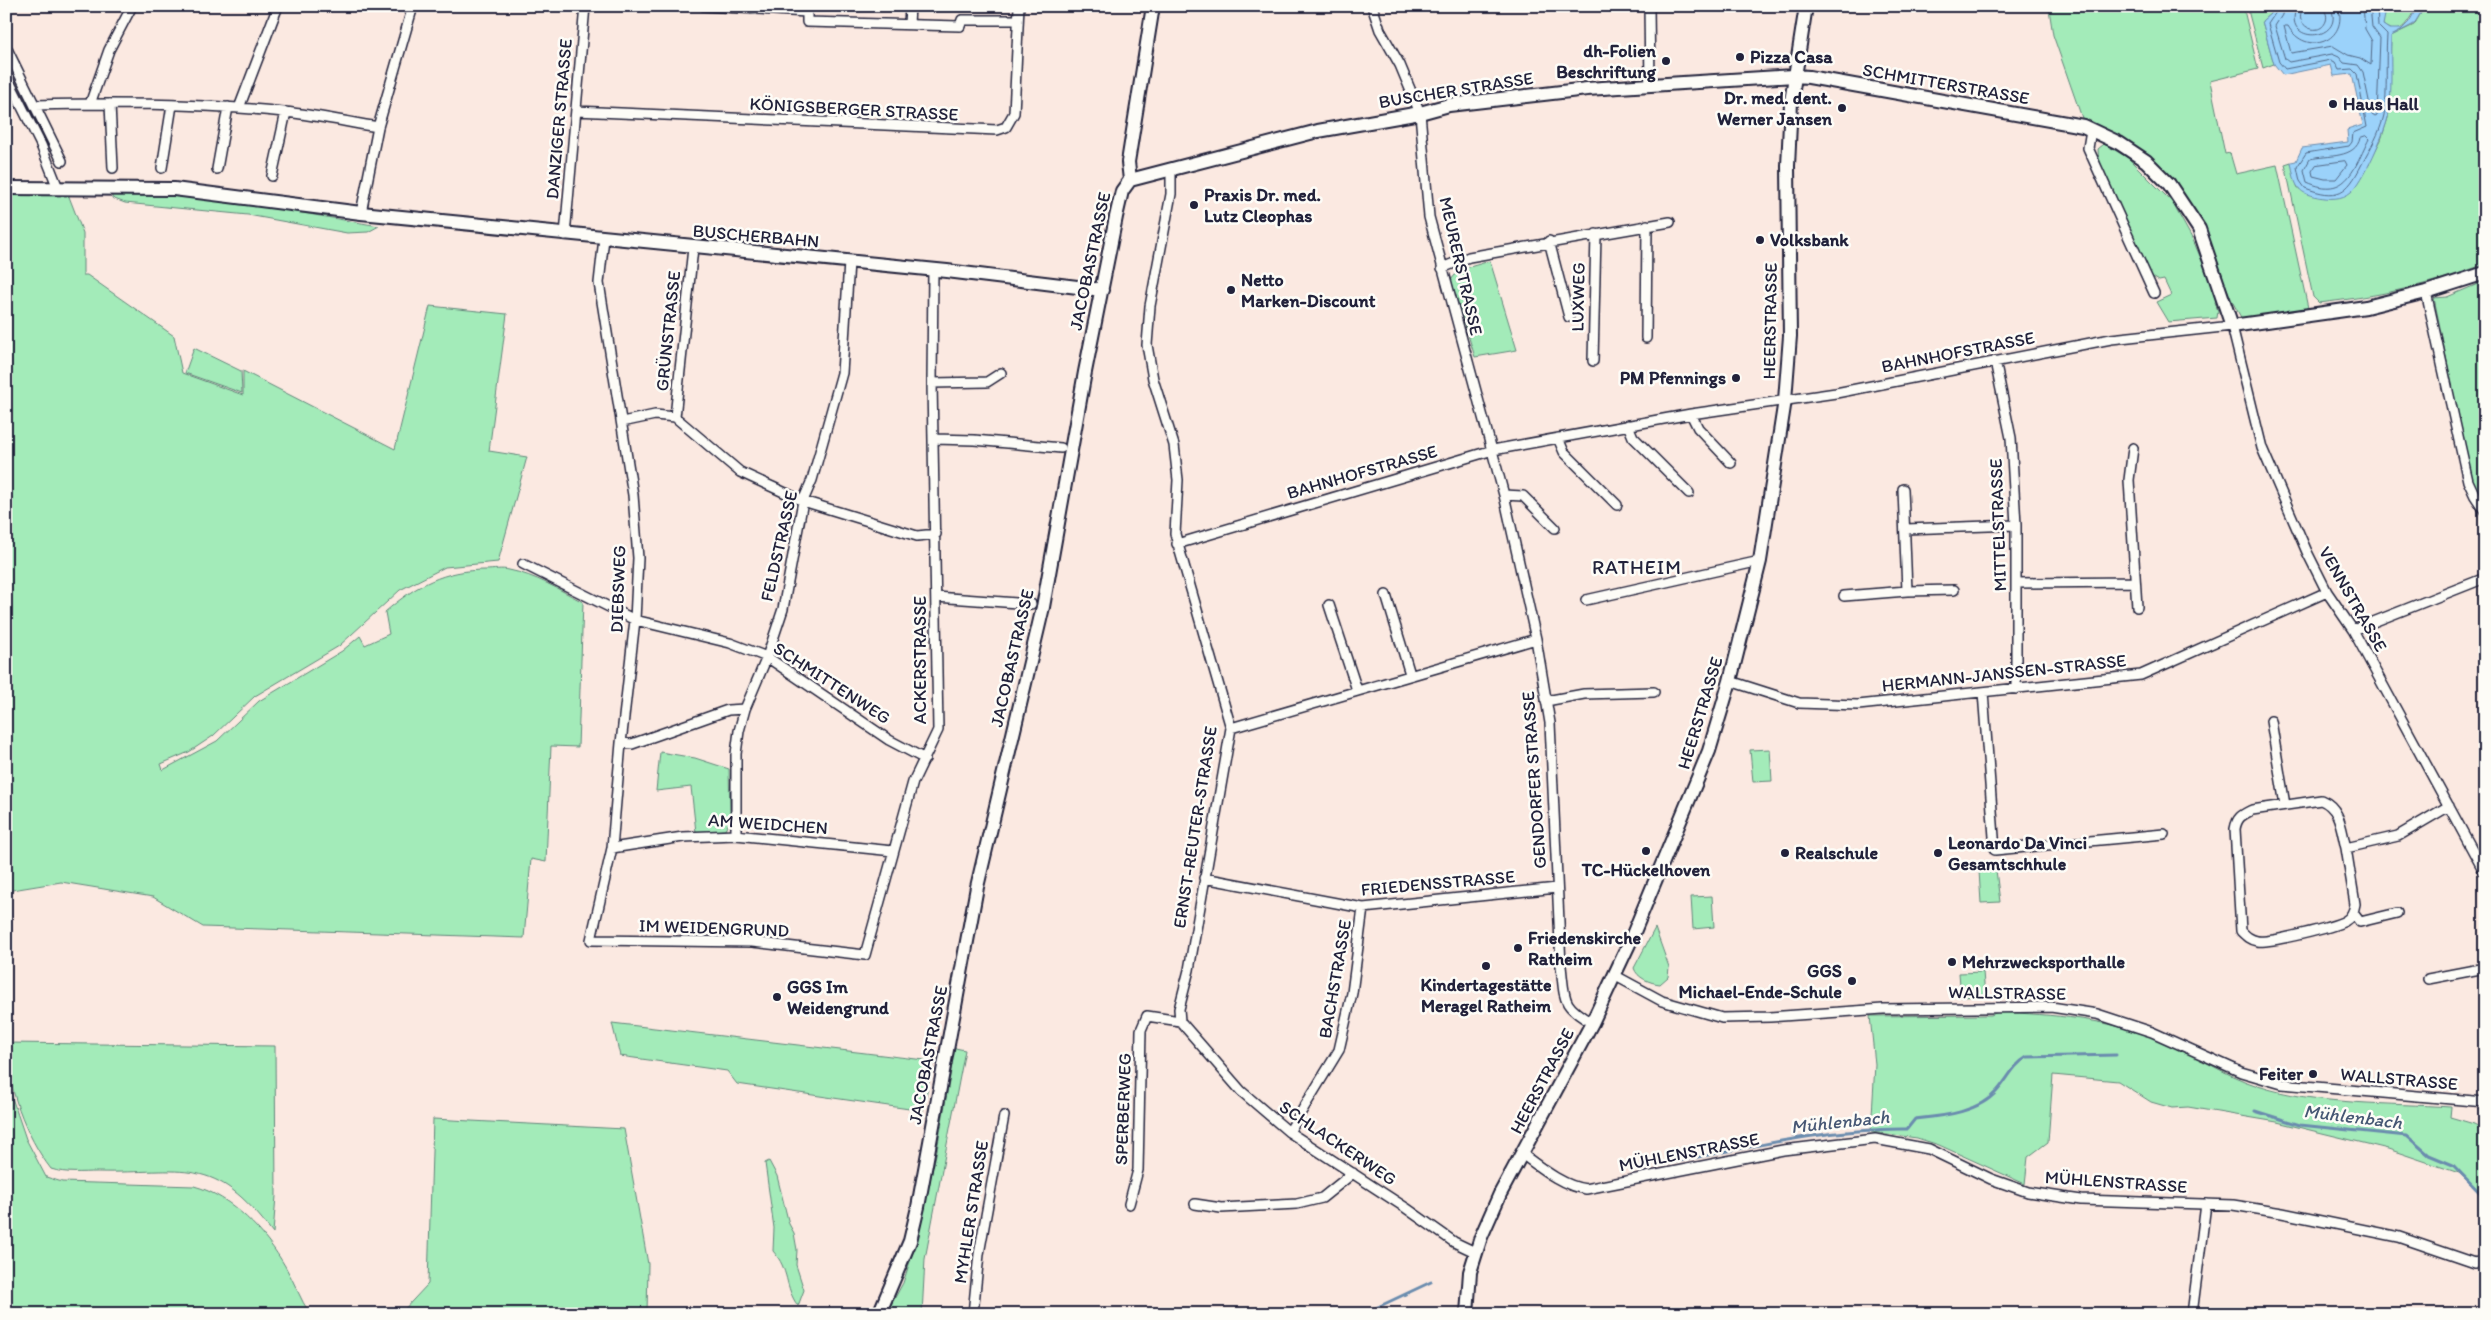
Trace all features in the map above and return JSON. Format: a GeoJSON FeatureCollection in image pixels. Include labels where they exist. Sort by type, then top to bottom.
{"type":"FeatureCollection","features":[{"type":"Feature","properties":{"kind":"main road","name":"JACOBASTRASSE"},"geometry":{"type":"LineString","coordinates":[[879,1314],[910,1241],[977,887],[1043,607],[1122,191],[1130,180],[1128,162],[1153,6]]}},
{"type":"Feature","properties":{"kind":"main road","name":"HEERSTRASSE"},"geometry":{"type":"LineString","coordinates":[[1467,1314],[1470,1272],[1475,1252],[1500,1194],[1592,1023],[1653,890],[1709,751],[1730,681],[1760,561],[1785,400],[1790,332],[1788,166],[1794,76],[1806,6]]}},
{"type":"Feature","properties":{"kind":"main road","name":"BUSCHER STRASSE"},"geometry":{"type":"LineString","coordinates":[[1130,180],[1318,131],[1420,113],[1449,105],[1545,93],[1794,76]]}},
{"type":"Feature","properties":{"kind":"main road","name":"SCHMITTERSTRASSE"},"geometry":{"type":"LineString","coordinates":[[1794,76],[2083,126],[2119,143],[2146,161],[2168,184],[2199,229],[2232,326]]}},
{"type":"Feature","properties":{"kind":"main road","name":"BUSCHERBAHN"},"geometry":{"type":"LineString","coordinates":[[6,188],[174,189],[361,213],[693,248],[933,270],[1102,290]]}},
{"type":"Feature","properties":{"kind":"main road"},"geometry":{"type":"LineString","coordinates":[[2232,326],[2366,307],[2426,292],[2485,273]]}},
{"type":"Feature","properties":{"kind":"street"},"geometry":{"type":"LineString","coordinates":[[90,104],[109,50],[132,6]]}},
{"type":"Feature","properties":{"kind":"street"},"geometry":{"type":"LineString","coordinates":[[238,108],[278,6]]}},
{"type":"Feature","properties":{"kind":"street"},"geometry":{"type":"LineString","coordinates":[[361,213],[378,127],[413,6]]}},
{"type":"Feature","properties":{"kind":"street","name":"DANZIGER STRASSE"},"geometry":{"type":"LineString","coordinates":[[565,235],[585,6]]}},
{"type":"Feature","properties":{"kind":"street"},"geometry":{"type":"LineString","coordinates":[[704,6],[807,9],[807,22],[960,26],[962,20],[1018,20]]}},
{"type":"Feature","properties":{"kind":"street"},"geometry":{"type":"LineString","coordinates":[[909,24],[910,6]]}},
{"type":"Feature","properties":{"kind":"street","name":"KÖNIGSBERGER STRASSE"},"geometry":{"type":"LineString","coordinates":[[576,111],[997,130],[1006,127],[1014,113],[1019,6]]}},
{"type":"Feature","properties":{"kind":"street","name":"MEURERSTRASSE"},"geometry":{"type":"LineString","coordinates":[[1372,6],[1380,30],[1400,65],[1420,113],[1428,217],[1493,450]]}},
{"type":"Feature","properties":{"kind":"street"},"geometry":{"type":"LineString","coordinates":[[1649,6],[1650,86]]}},
{"type":"Feature","properties":{"kind":"street"},"geometry":{"type":"LineString","coordinates":[[6,47],[62,161]]}},
{"type":"Feature","properties":{"kind":"street"},"geometry":{"type":"LineString","coordinates":[[6,75],[41,145],[58,188]]}},
{"type":"Feature","properties":{"kind":"street"},"geometry":{"type":"LineString","coordinates":[[110,104],[113,168]]}},
{"type":"Feature","properties":{"kind":"street"},"geometry":{"type":"LineString","coordinates":[[36,105],[110,104],[228,107],[286,112],[378,127]]}},
{"type":"Feature","properties":{"kind":"street"},"geometry":{"type":"LineString","coordinates":[[162,168],[172,105]]}},
{"type":"Feature","properties":{"kind":"street"},"geometry":{"type":"LineString","coordinates":[[217,169],[228,107]]}},
{"type":"Feature","properties":{"kind":"street"},"geometry":{"type":"LineString","coordinates":[[272,176],[286,112]]}},
{"type":"Feature","properties":{"kind":"street"},"geometry":{"type":"LineString","coordinates":[[2091,130],[2088,148],[2154,293]]}},
{"type":"Feature","properties":{"kind":"street","name":"ERNST-REUTER-STRASSE"},"geometry":{"type":"LineString","coordinates":[[1171,170],[1171,194],[1151,297],[1146,336],[1153,379],[1174,445],[1178,480],[1175,534],[1177,544],[1230,728],[1180,1009],[1180,1021]]}},
{"type":"Feature","properties":{"kind":"street","name":"LUXWEG"},"geometry":{"type":"LineString","coordinates":[[1442,268],[1469,257],[1670,222]]}},
{"type":"Feature","properties":{"kind":"street"},"geometry":{"type":"LineString","coordinates":[[1646,338],[1647,225]]}},
{"type":"Feature","properties":{"kind":"street","name":"LUXWEG"},"geometry":{"type":"LineString","coordinates":[[1593,361],[1596,234]]}},
{"type":"Feature","properties":{"kind":"street","name":"DIEBSWEG"},"geometry":{"type":"LineString","coordinates":[[591,940],[612,848],[621,743],[636,620],[637,548],[633,495],[599,282],[604,238]]}},
{"type":"Feature","properties":{"kind":"street","name":"LUXWEG"},"geometry":{"type":"LineString","coordinates":[[1549,242],[1569,317]]}},
{"type":"Feature","properties":{"kind":"street","name":"GRÜNSTRASSE"},"geometry":{"type":"LineString","coordinates":[[675,417],[693,248]]}},
{"type":"Feature","properties":{"kind":"street","name":"FELDSTRASSE"},"geometry":{"type":"LineString","coordinates":[[736,835],[736,754],[745,709],[767,658],[782,609],[804,501],[812,480],[842,373],[849,262]]}},
{"type":"Feature","properties":{"kind":"street","name":"ACKERSTRASSE"},"geometry":{"type":"LineString","coordinates":[[866,955],[913,782],[938,730],[932,384],[933,270]]}},
{"type":"Feature","properties":{"kind":"street"},"geometry":{"type":"LineString","coordinates":[[2426,292],[2468,481],[2485,511]]}},
{"type":"Feature","properties":{"kind":"street","name":"BAHNHOFSTRASSE"},"geometry":{"type":"LineString","coordinates":[[1177,544],[1493,450],[1690,414],[1836,393],[2111,339],[2232,326]]}},
{"type":"Feature","properties":{"kind":"street","name":"VENNSTRASSE"},"geometry":{"type":"LineString","coordinates":[[2232,326],[2262,448],[2327,592],[2353,630],[2485,873]]}},
{"type":"Feature","properties":{"kind":"street","name":"MITTELSTRASSE"},"geometry":{"type":"LineString","coordinates":[[1995,361],[2011,438],[2016,525],[2016,689]]}},
{"type":"Feature","properties":{"kind":"street"},"geometry":{"type":"LineString","coordinates":[[932,384],[987,382],[1001,373]]}},
{"type":"Feature","properties":{"kind":"street"},"geometry":{"type":"LineString","coordinates":[[1690,414],[1698,428],[1731,463]]}},
{"type":"Feature","properties":{"kind":"street"},"geometry":{"type":"LineString","coordinates":[[622,422],[655,415],[675,417],[740,472],[804,501],[917,536],[936,534]]}},
{"type":"Feature","properties":{"kind":"street"},"geometry":{"type":"LineString","coordinates":[[1628,425],[1633,437],[1689,492]]}},
{"type":"Feature","properties":{"kind":"street"},"geometry":{"type":"LineString","coordinates":[[1558,438],[1564,452],[1617,505]]}},
{"type":"Feature","properties":{"kind":"street"},"geometry":{"type":"LineString","coordinates":[[934,439],[974,440],[1061,448]]}},
{"type":"Feature","properties":{"kind":"street"},"geometry":{"type":"LineString","coordinates":[[2133,448],[2129,480],[2137,608]]}},
{"type":"Feature","properties":{"kind":"street","name":"GENDORFER STRASSE"},"geometry":{"type":"LineString","coordinates":[[1493,450],[1536,639],[1550,723],[1564,997],[1569,1008],[1592,1023]]}},
{"type":"Feature","properties":{"kind":"street"},"geometry":{"type":"LineString","coordinates":[[1903,489],[1908,591]]}},
{"type":"Feature","properties":{"kind":"street"},"geometry":{"type":"LineString","coordinates":[[1504,496],[1523,496],[1555,528]]}},
{"type":"Feature","properties":{"kind":"street"},"geometry":{"type":"LineString","coordinates":[[1906,529],[2016,525]]}},
{"type":"Feature","properties":{"kind":"street"},"geometry":{"type":"LineString","coordinates":[[1586,600],[1760,561]]}},
{"type":"Feature","properties":{"kind":"street","name":"SCHMITTENWEG"},"geometry":{"type":"LineString","coordinates":[[523,564],[636,620],[730,643],[767,658],[889,740],[925,759]]}},
{"type":"Feature","properties":{"kind":"street"},"geometry":{"type":"LineString","coordinates":[[2353,630],[2485,578]]}},
{"type":"Feature","properties":{"kind":"street"},"geometry":{"type":"LineString","coordinates":[[2016,583],[2134,582]]}},
{"type":"Feature","properties":{"kind":"street"},"geometry":{"type":"LineString","coordinates":[[1844,596],[1908,591],[1954,590]]}},
{"type":"Feature","properties":{"kind":"street","name":"HERMANN-JANSSEN-STRASSE"},"geometry":{"type":"LineString","coordinates":[[1730,681],[1799,702],[1858,705],[2141,675],[2327,592]]}},
{"type":"Feature","properties":{"kind":"street"},"geometry":{"type":"LineString","coordinates":[[1386,595],[1410,674]]}},
{"type":"Feature","properties":{"kind":"street"},"geometry":{"type":"LineString","coordinates":[[936,597],[1031,604]]}},
{"type":"Feature","properties":{"kind":"street"},"geometry":{"type":"LineString","coordinates":[[1329,605],[1357,690]]}},
{"type":"Feature","properties":{"kind":"street"},"geometry":{"type":"LineString","coordinates":[[1230,728],[1410,674],[1417,675],[1536,639]]}},
{"type":"Feature","properties":{"kind":"street"},"geometry":{"type":"LineString","coordinates":[[1546,701],[1584,694],[1654,692]]}},
{"type":"Feature","properties":{"kind":"street"},"geometry":{"type":"LineString","coordinates":[[1983,692],[1995,850],[2164,834]]}},
{"type":"Feature","properties":{"kind":"street"},"geometry":{"type":"LineString","coordinates":[[621,743],[632,744],[728,710],[745,709]]}},
{"type":"Feature","properties":{"kind":"street"},"geometry":{"type":"LineString","coordinates":[[2272,721],[2285,805]]}},
{"type":"Feature","properties":{"kind":"street"},"geometry":{"type":"LineString","coordinates":[[2321,800],[2328,803],[2337,812],[2346,848],[2354,904],[2353,913],[2346,921],[2300,934],[2258,941],[2247,938],[2241,931],[2237,821],[2241,815],[2252,810],[2285,805],[2321,800]]}},
{"type":"Feature","properties":{"kind":"street"},"geometry":{"type":"LineString","coordinates":[[2346,848],[2398,836],[2449,806]]}},
{"type":"Feature","properties":{"kind":"street","name":"AM WEIDCHEN"},"geometry":{"type":"LineString","coordinates":[[612,848],[683,837],[736,835],[893,851]]}},
{"type":"Feature","properties":{"kind":"street","name":"FRIEDENSSTRASSE"},"geometry":{"type":"LineString","coordinates":[[1204,878],[1363,908],[1558,888]]}},
{"type":"Feature","properties":{"kind":"street","name":"BACHSTRASSE"},"geometry":{"type":"LineString","coordinates":[[1289,1132],[1339,1050],[1352,993],[1363,908]]}},
{"type":"Feature","properties":{"kind":"street"},"geometry":{"type":"LineString","coordinates":[[2353,913],[2360,922],[2397,913]]}},
{"type":"Feature","properties":{"kind":"street","name":"IM WEIDENGRUND"},"geometry":{"type":"LineString","coordinates":[[591,940],[752,942],[866,955]]}},
{"type":"Feature","properties":{"kind":"street"},"geometry":{"type":"LineString","coordinates":[[2428,979],[2485,968]]}},
{"type":"Feature","properties":{"kind":"street","name":"WALLSTRASSE"},"geometry":{"type":"LineString","coordinates":[[1614,975],[1662,1001],[1722,1018],[1770,1017],[1883,1009],[2002,1006],[2051,1007],[2106,1017],[2152,1032],[2241,1072],[2282,1084],[2485,1102]]}},
{"type":"Feature","properties":{"kind":"street","name":"SPERBERWEG"},"geometry":{"type":"LineString","coordinates":[[1129,1204],[1138,1170],[1142,1030],[1147,1016],[1180,1021]]}},
{"type":"Feature","properties":{"kind":"street","name":"SCHLACKERWEG"},"geometry":{"type":"LineString","coordinates":[[1180,1021],[1241,1091],[1289,1132],[1354,1173],[1439,1232],[1475,1252]]}},
{"type":"Feature","properties":{"kind":"street","name":"MYHLER STRASSE"},"geometry":{"type":"LineString","coordinates":[[973,1314],[979,1254],[1004,1116]]}},
{"type":"Feature","properties":{"kind":"street","name":"MÜHLENSTRASSE"},"geometry":{"type":"LineString","coordinates":[[1522,1154],[1557,1178],[1576,1188],[1586,1190],[1783,1150],[1875,1139],[1930,1149],[1991,1179],[2028,1192],[2081,1200],[2206,1204],[2282,1213],[2399,1237],[2475,1263],[2485,1261]]}},
{"type":"Feature","properties":{"kind":"street"},"geometry":{"type":"LineString","coordinates":[[1195,1204],[1221,1208],[1297,1204],[1322,1198],[1354,1173]]}},
{"type":"Feature","properties":{"kind":"street"},"geometry":{"type":"LineString","coordinates":[[2192,1314],[2206,1204]]}},
{"type":"Feature","properties":{"kind":"green space"},"geometry":{"type":"Polygon","coordinates":[[[2056,6],[2243,6],[2258,69],[2210,81],[2225,154],[2230,153],[2236,174],[2277,165],[2308,308],[2243,321],[2233,303],[2212,253],[2176,189],[2082,118],[2053,35],[2049,9],[2056,6]]]}},
{"type":"Feature","properties":{"kind":"green space"},"geometry":{"type":"Polygon","coordinates":[[[2250,6],[2272,6],[2270,14],[2262,21],[2274,64],[2263,68],[2249,14],[2250,6]]]}},
{"type":"Feature","properties":{"kind":"green space"},"geometry":{"type":"Polygon","coordinates":[[[2380,6],[2418,6],[2404,26],[2396,30],[2383,25],[2382,9],[2380,6]]]}},
{"type":"Feature","properties":{"kind":"green space"},"geometry":{"type":"Polygon","coordinates":[[[2425,6],[2485,6],[2485,264],[2403,289],[2319,303],[2313,297],[2285,164],[2291,162],[2298,189],[2360,180],[2381,140],[2388,118],[2391,36],[2414,25],[2425,6]]]}},
{"type":"Feature","properties":{"kind":"green space"},"geometry":{"type":"Polygon","coordinates":[[[2104,144],[2127,157],[2172,202],[2193,240],[2218,298],[2215,302],[2218,311],[2217,318],[2168,322],[2156,302],[2171,295],[2164,280],[2159,281],[2151,276],[2111,193],[2099,161],[2098,149],[2104,144]]]}},
{"type":"Feature","properties":{"kind":"green space"},"geometry":{"type":"Polygon","coordinates":[[[6,194],[68,194],[83,233],[83,275],[87,275],[174,336],[182,373],[243,395],[243,371],[395,449],[430,306],[507,314],[489,451],[527,457],[498,562],[445,567],[400,590],[339,646],[255,696],[213,736],[189,752],[161,764],[163,770],[217,741],[259,701],[342,651],[360,636],[365,645],[389,634],[385,612],[408,594],[431,581],[457,573],[503,569],[519,572],[547,583],[583,602],[578,747],[551,746],[546,862],[531,859],[524,938],[203,927],[153,897],[61,882],[6,891],[6,194]]]}},
{"type":"Feature","properties":{"kind":"green space"},"geometry":{"type":"Polygon","coordinates":[[[112,194],[213,200],[379,226],[368,232],[347,233],[248,215],[125,203],[112,198],[112,194]]]}},
{"type":"Feature","properties":{"kind":"green space"},"geometry":{"type":"Polygon","coordinates":[[[1490,261],[1517,350],[1475,357],[1451,280],[1455,275],[1467,270],[1466,268],[1490,261]]]}},
{"type":"Feature","properties":{"kind":"green space"},"geometry":{"type":"Polygon","coordinates":[[[2485,281],[2485,506],[2474,494],[2434,298],[2447,297],[2485,281]]]}},
{"type":"Feature","properties":{"kind":"green space"},"geometry":{"type":"Polygon","coordinates":[[[194,348],[241,371],[242,393],[185,373],[194,348]]]}},
{"type":"Feature","properties":{"kind":"green space"},"geometry":{"type":"Polygon","coordinates":[[[1770,749],[1772,781],[1753,782],[1750,750],[1770,749]]]}},
{"type":"Feature","properties":{"kind":"green space"},"geometry":{"type":"Polygon","coordinates":[[[660,752],[695,758],[729,769],[730,820],[725,830],[696,832],[691,787],[656,791],[660,752]]]}},
{"type":"Feature","properties":{"kind":"green space"},"geometry":{"type":"Polygon","coordinates":[[[1996,870],[2000,902],[1981,903],[1979,871],[1996,870]]]}},
{"type":"Feature","properties":{"kind":"green space"},"geometry":{"type":"Polygon","coordinates":[[[1712,896],[1714,927],[1693,929],[1691,897],[1712,896]]]}},
{"type":"Feature","properties":{"kind":"green space"},"geometry":{"type":"Polygon","coordinates":[[[1655,928],[1669,967],[1668,977],[1660,984],[1644,979],[1638,975],[1634,968],[1655,928]]]}},
{"type":"Feature","properties":{"kind":"green space"},"geometry":{"type":"Polygon","coordinates":[[[1983,972],[1985,996],[1961,997],[1959,973],[1983,972]]]}},
{"type":"Feature","properties":{"kind":"green space"},"geometry":{"type":"Polygon","coordinates":[[[1998,1012],[2079,1019],[2118,1026],[2171,1044],[2220,1070],[2258,1086],[2280,1092],[2328,1100],[2451,1107],[2450,1117],[2474,1124],[2485,1130],[2485,1197],[2459,1173],[2388,1149],[2277,1122],[2188,1107],[2172,1108],[2151,1102],[2118,1081],[2053,1075],[2048,1142],[2028,1157],[2025,1184],[1939,1145],[1917,1138],[1871,1132],[1875,1064],[1870,1016],[1991,1015],[1998,1012]]]}},
{"type":"Feature","properties":{"kind":"green space"},"geometry":{"type":"Polygon","coordinates":[[[612,1023],[933,1061],[923,1111],[737,1084],[727,1071],[620,1056],[612,1023]]]}},
{"type":"Feature","properties":{"kind":"green space"},"geometry":{"type":"Polygon","coordinates":[[[6,1043],[275,1046],[276,1196],[273,1233],[252,1207],[233,1190],[214,1179],[195,1173],[176,1171],[62,1172],[51,1169],[33,1142],[19,1109],[10,1075],[6,1043]]]}},
{"type":"Feature","properties":{"kind":"green space"},"geometry":{"type":"Polygon","coordinates":[[[955,1048],[965,1050],[925,1259],[922,1314],[886,1314],[903,1283],[915,1246],[937,1150],[955,1048]]]}},
{"type":"Feature","properties":{"kind":"green space"},"geometry":{"type":"Polygon","coordinates":[[[6,1080],[26,1139],[46,1177],[62,1182],[194,1186],[222,1198],[247,1217],[268,1241],[285,1266],[310,1314],[6,1314],[6,1080]]]}},
{"type":"Feature","properties":{"kind":"green space"},"geometry":{"type":"Polygon","coordinates":[[[433,1119],[624,1129],[648,1264],[647,1314],[400,1314],[428,1284],[433,1119]]]}},
{"type":"Feature","properties":{"kind":"green space"},"geometry":{"type":"Polygon","coordinates":[[[769,1161],[777,1176],[789,1224],[794,1233],[797,1250],[796,1265],[804,1290],[798,1306],[782,1265],[773,1251],[774,1228],[765,1163],[769,1161]]]}},
{"type":"Feature","properties":{"kind":"water"},"geometry":{"type":"Polygon","coordinates":[[[2272,6],[2380,6],[2385,15],[2383,25],[2389,29],[2402,29],[2409,22],[2418,6],[2425,6],[2414,24],[2391,36],[2391,77],[2388,117],[2373,157],[2356,187],[2347,195],[2327,198],[2305,193],[2300,190],[2295,182],[2291,162],[2296,161],[2302,148],[2348,142],[2347,130],[2363,125],[2352,74],[2334,76],[2331,65],[2283,75],[2274,64],[2262,21],[2270,14],[2272,6]]]}},
{"type":"Feature","properties":{"kind":"waterway","name":"Mühlenbach"},"geometry":{"type":"LineString","coordinates":[[1663,1164],[1784,1140],[1846,1132],[1907,1129],[1915,1119],[1959,1112],[1980,1104],[1997,1091],[2014,1068],[2027,1057],[2116,1055]]}},
{"type":"Feature","properties":{"kind":"waterway","name":"Mühlenbach"},"geometry":{"type":"LineString","coordinates":[[2255,1111],[2300,1125],[2407,1136],[2429,1155],[2453,1165],[2485,1198]]}},
{"type":"Feature","properties":{"kind":"waterway","name":"Mühlenbach"},"geometry":{"type":"LineString","coordinates":[[1363,1314],[1431,1282]]}},
{"type":"Feature","properties":{"kind":"place","name":"Pizza Casa"},"geometry":{"type":"Point","coordinates":[1740,57]}},
{"type":"Feature","properties":{"kind":"place","name":"dh-Folien Beschriftung"},"geometry":{"type":"Point","coordinates":[1666,61]}},
{"type":"Feature","properties":{"kind":"place","name":"Haus Hall"},"geometry":{"type":"Point","coordinates":[2333,104]}},
{"type":"Feature","properties":{"kind":"place","name":"Dr. med. dent. Werner Jansen"},"geometry":{"type":"Point","coordinates":[1842,108]}},
{"type":"Feature","properties":{"kind":"place","name":"Praxis Dr. med. Lutz Cleophas"},"geometry":{"type":"Point","coordinates":[1194,205]}},
{"type":"Feature","properties":{"kind":"place","name":"Volksbank"},"geometry":{"type":"Point","coordinates":[1760,240]}},
{"type":"Feature","properties":{"kind":"place","name":"Netto Marken-Discount"},"geometry":{"type":"Point","coordinates":[1231,290]}},
{"type":"Feature","properties":{"kind":"place","name":"PM Pfennings"},"geometry":{"type":"Point","coordinates":[1736,378]}},
{"type":"Feature","properties":{"kind":"place","name":"TC-Hückelhoven"},"geometry":{"type":"Point","coordinates":[1646,851]}},
{"type":"Feature","properties":{"kind":"place","name":"Realschule"},"geometry":{"type":"Point","coordinates":[1785,853]}},
{"type":"Feature","properties":{"kind":"place","name":"Leonardo Da Vinci Gesamtschhule"},"geometry":{"type":"Point","coordinates":[1938,853]}},
{"type":"Feature","properties":{"kind":"place","name":"Friedenskirche Ratheim"},"geometry":{"type":"Point","coordinates":[1518,948]}},
{"type":"Feature","properties":{"kind":"place","name":"Mehrzwecksporthalle"},"geometry":{"type":"Point","coordinates":[1952,962]}},
{"type":"Feature","properties":{"kind":"place","name":"Kindertagestätte Meragel Ratheim"},"geometry":{"type":"Point","coordinates":[1486,966]}},
{"type":"Feature","properties":{"kind":"place","name":"GGS Michael-Ende-Schule"},"geometry":{"type":"Point","coordinates":[1852,981]}},
{"type":"Feature","properties":{"kind":"place","name":"GGS Im Weidengrund"},"geometry":{"type":"Point","coordinates":[777,997]}},
{"type":"Feature","properties":{"kind":"place","name":"Feiter"},"geometry":{"type":"Point","coordinates":[2313,1074]}},
{"type":"Feature","properties":{"kind":"district","name":"RATHEIM"},"geometry":{"type":"Point","coordinates":[1637,567]}}]}
